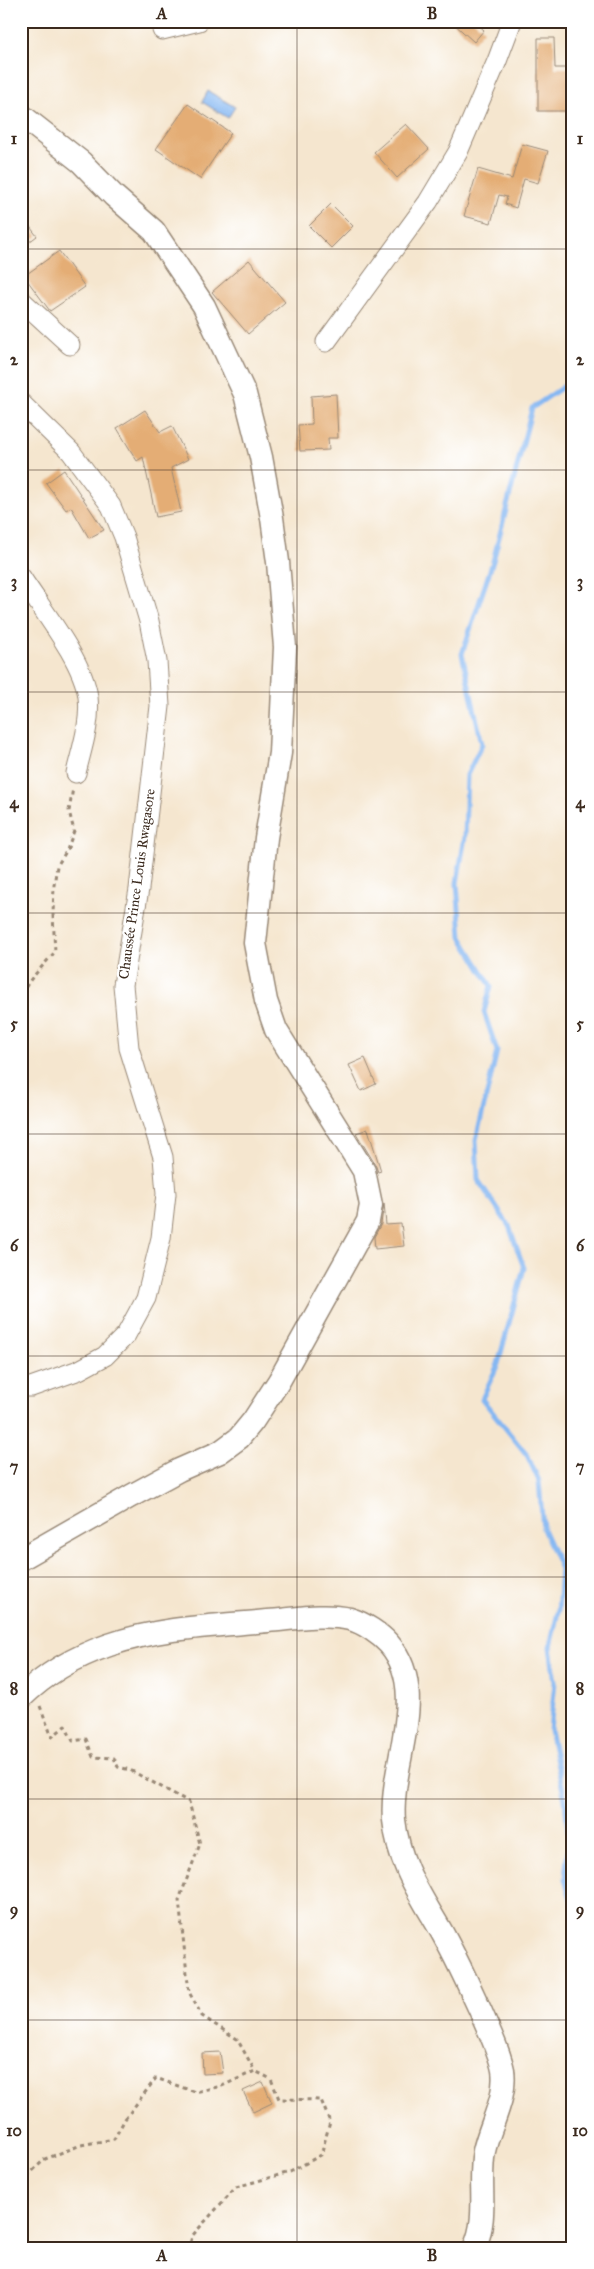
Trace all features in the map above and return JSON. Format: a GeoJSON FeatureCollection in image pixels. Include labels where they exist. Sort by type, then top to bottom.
{"type":"FeatureCollection","features":[{"type":"Feature","properties":{"kind":"street"},"geometry":{"type":"LineString","coordinates":[[162,30],[199,21]]}},
{"type":"Feature","properties":{"kind":"street"},"geometry":{"type":"LineString","coordinates":[[326,342],[428,202],[458,152],[488,85],[512,21]]}},
{"type":"Feature","properties":{"kind":"street"},"geometry":{"type":"LineString","coordinates":[[21,115],[81,162],[114,196],[154,231],[204,306],[245,394],[261,457],[272,518],[278,562],[284,647],[280,753],[266,838],[254,943],[264,993],[276,1030],[364,1171],[371,1205],[368,1220],[279,1381],[238,1438],[220,1452],[147,1487],[21,1559]]}},
{"type":"Feature","properties":{"kind":"street"},"geometry":{"type":"LineString","coordinates":[[21,300],[70,345]]}},
{"type":"Feature","properties":{"kind":"street","name":"Chaussée Prince Louis Rwagasore"},"geometry":{"type":"LineString","coordinates":[[21,403],[71,452],[111,506],[124,537],[149,621],[157,661],[160,706],[139,889],[123,985],[129,1048],[163,1157],[166,1194],[161,1238],[146,1298],[126,1335],[105,1356],[79,1370],[31,1387],[21,1387]]}},
{"type":"Feature","properties":{"kind":"street"},"geometry":{"type":"LineString","coordinates":[[21,578],[84,676],[88,699],[87,727],[76,773]]}},
{"type":"Feature","properties":{"kind":"street"},"geometry":{"type":"LineString","coordinates":[[26,1693],[76,1659],[109,1645],[168,1629],[318,1617],[351,1619],[372,1630],[388,1643],[401,1661],[408,1684],[406,1716],[395,1790],[394,1817],[398,1846],[406,1870],[448,1942],[471,1989],[494,2040],[503,2072],[502,2096],[484,2151],[482,2221],[474,2248]]}},
{"type":"Feature","properties":{"kind":"path"},"geometry":{"type":"LineString","coordinates":[[21,994],[30,979],[55,952],[52,915],[56,866],[67,850],[74,831],[69,810],[76,773]]}},
{"type":"Feature","properties":{"kind":"path"},"geometry":{"type":"LineString","coordinates":[[26,1693],[52,1737],[65,1726],[73,1741],[86,1740],[93,1757],[114,1758],[118,1767],[130,1770],[189,1802],[200,1844],[179,1900],[189,1992],[202,2016],[238,2039],[255,2071],[271,2079],[279,2099],[321,2100],[330,2122],[321,2155],[290,2172],[236,2186],[192,2236],[189,2248]]}},
{"type":"Feature","properties":{"kind":"path"},"geometry":{"type":"LineString","coordinates":[[21,2182],[44,2159],[81,2145],[114,2139],[125,2119],[156,2078],[195,2092],[222,2086],[255,2071]]}},
{"type":"Feature","properties":{"kind":"water"},"geometry":{"type":"Polygon","coordinates":[[[208,91],[235,107],[228,118],[202,102],[208,91]]]}},
{"type":"Feature","properties":{"kind":"water"},"geometry":{"type":"Polygon","coordinates":[[[21,1223],[24,1223],[28,1267],[21,1268],[21,1223]]]}},
{"type":"Feature","properties":{"kind":"building"},"geometry":{"type":"Polygon","coordinates":[[[451,21],[474,21],[484,30],[474,42],[451,21]]]}},
{"type":"Feature","properties":{"kind":"building"},"geometry":{"type":"Polygon","coordinates":[[[538,38],[554,38],[555,68],[570,68],[571,111],[538,111],[538,38]]]}},
{"type":"Feature","properties":{"kind":"building"},"geometry":{"type":"Polygon","coordinates":[[[188,104],[231,133],[200,179],[156,149],[188,104]]]}},
{"type":"Feature","properties":{"kind":"building"},"geometry":{"type":"Polygon","coordinates":[[[406,124],[429,149],[397,178],[374,152],[406,124]]]}},
{"type":"Feature","properties":{"kind":"building"},"geometry":{"type":"Polygon","coordinates":[[[522,144],[548,151],[538,183],[524,179],[516,208],[505,204],[507,197],[499,195],[491,223],[464,216],[478,169],[512,179],[522,144]]]}},
{"type":"Feature","properties":{"kind":"building"},"geometry":{"type":"Polygon","coordinates":[[[331,204],[353,226],[331,248],[309,226],[331,204]]]}},
{"type":"Feature","properties":{"kind":"building"},"geometry":{"type":"Polygon","coordinates":[[[21,215],[37,236],[21,248],[21,215]]]}},
{"type":"Feature","properties":{"kind":"building"},"geometry":{"type":"Polygon","coordinates":[[[59,251],[85,287],[50,311],[24,276],[59,251]]]}},
{"type":"Feature","properties":{"kind":"building"},"geometry":{"type":"Polygon","coordinates":[[[249,260],[285,302],[248,334],[212,292],[249,260]]]}},
{"type":"Feature","properties":{"kind":"building"},"geometry":{"type":"Polygon","coordinates":[[[336,394],[338,438],[328,438],[329,450],[300,451],[298,425],[312,424],[311,396],[336,394]]]}},
{"type":"Feature","properties":{"kind":"building"},"geometry":{"type":"Polygon","coordinates":[[[145,410],[160,432],[172,426],[188,459],[171,468],[181,512],[156,517],[143,457],[137,461],[117,428],[145,410]]]}},
{"type":"Feature","properties":{"kind":"building"},"geometry":{"type":"Polygon","coordinates":[[[64,470],[104,530],[89,538],[71,507],[66,510],[46,483],[64,470]]]}},
{"type":"Feature","properties":{"kind":"building"},"geometry":{"type":"Polygon","coordinates":[[[365,1058],[376,1084],[361,1091],[349,1065],[365,1058]]]}},
{"type":"Feature","properties":{"kind":"building"},"geometry":{"type":"Polygon","coordinates":[[[368,1129],[381,1171],[378,1172],[356,1133],[368,1129]]]}},
{"type":"Feature","properties":{"kind":"building"},"geometry":{"type":"Polygon","coordinates":[[[384,1203],[386,1225],[401,1224],[404,1246],[375,1249],[374,1237],[381,1224],[384,1203]]]}},
{"type":"Feature","properties":{"kind":"building"},"geometry":{"type":"Polygon","coordinates":[[[220,2052],[223,2073],[203,2074],[202,2053],[220,2052]]]}},
{"type":"Feature","properties":{"kind":"building"},"geometry":{"type":"Polygon","coordinates":[[[263,2082],[272,2103],[253,2112],[243,2091],[263,2082]]]}},
{"type":"Feature","properties":{"kind":"waterway"},"geometry":{"type":"LineString","coordinates":[[573,380],[532,408],[493,561],[462,654],[482,744],[467,775],[465,837],[457,883],[461,937],[491,986],[484,1012],[497,1051],[476,1140],[478,1180],[509,1226],[524,1268],[498,1364],[482,1399],[527,1455],[539,1481],[543,1529],[561,1569],[558,1612],[550,1647],[555,1682],[550,1730],[565,1800],[569,1840],[565,1879],[573,1905]]}}]}
